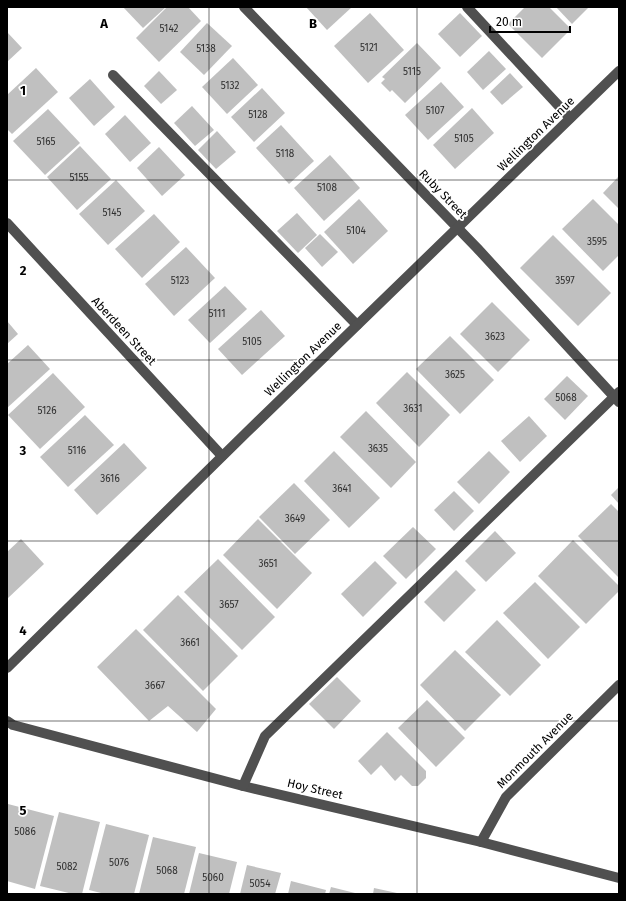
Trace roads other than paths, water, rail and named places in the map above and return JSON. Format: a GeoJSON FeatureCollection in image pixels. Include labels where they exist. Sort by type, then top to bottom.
{"type":"FeatureCollection","features":[{"type":"Feature","properties":{"kind":"street","name":"Ruby Street"},"geometry":{"type":"LineString","coordinates":[[244,7],[458,228],[617,397]]}},
{"type":"Feature","properties":{"kind":"street"},"geometry":{"type":"LineString","coordinates":[[467,7],[570,118]]}},
{"type":"Feature","properties":{"kind":"street","name":"Wellington Avenue"},"geometry":{"type":"LineString","coordinates":[[7,668],[222,456],[619,71]]}},
{"type":"Feature","properties":{"kind":"street"},"geometry":{"type":"LineString","coordinates":[[113,75],[357,325]]}},
{"type":"Feature","properties":{"kind":"street","name":"Aberdeen Street"},"geometry":{"type":"LineString","coordinates":[[7,223],[222,456]]}},
{"type":"Feature","properties":{"kind":"street"},"geometry":{"type":"LineString","coordinates":[[243,786],[265,736],[617,397]]}},
{"type":"Feature","properties":{"kind":"street","name":"Monmouth Avenue"},"geometry":{"type":"LineString","coordinates":[[481,842],[506,797],[619,685]]}},
{"type":"Feature","properties":{"kind":"street","name":"Hoy Street"},"geometry":{"type":"LineString","coordinates":[[7,721],[13,725],[243,786],[481,842],[619,878]]}}]}
